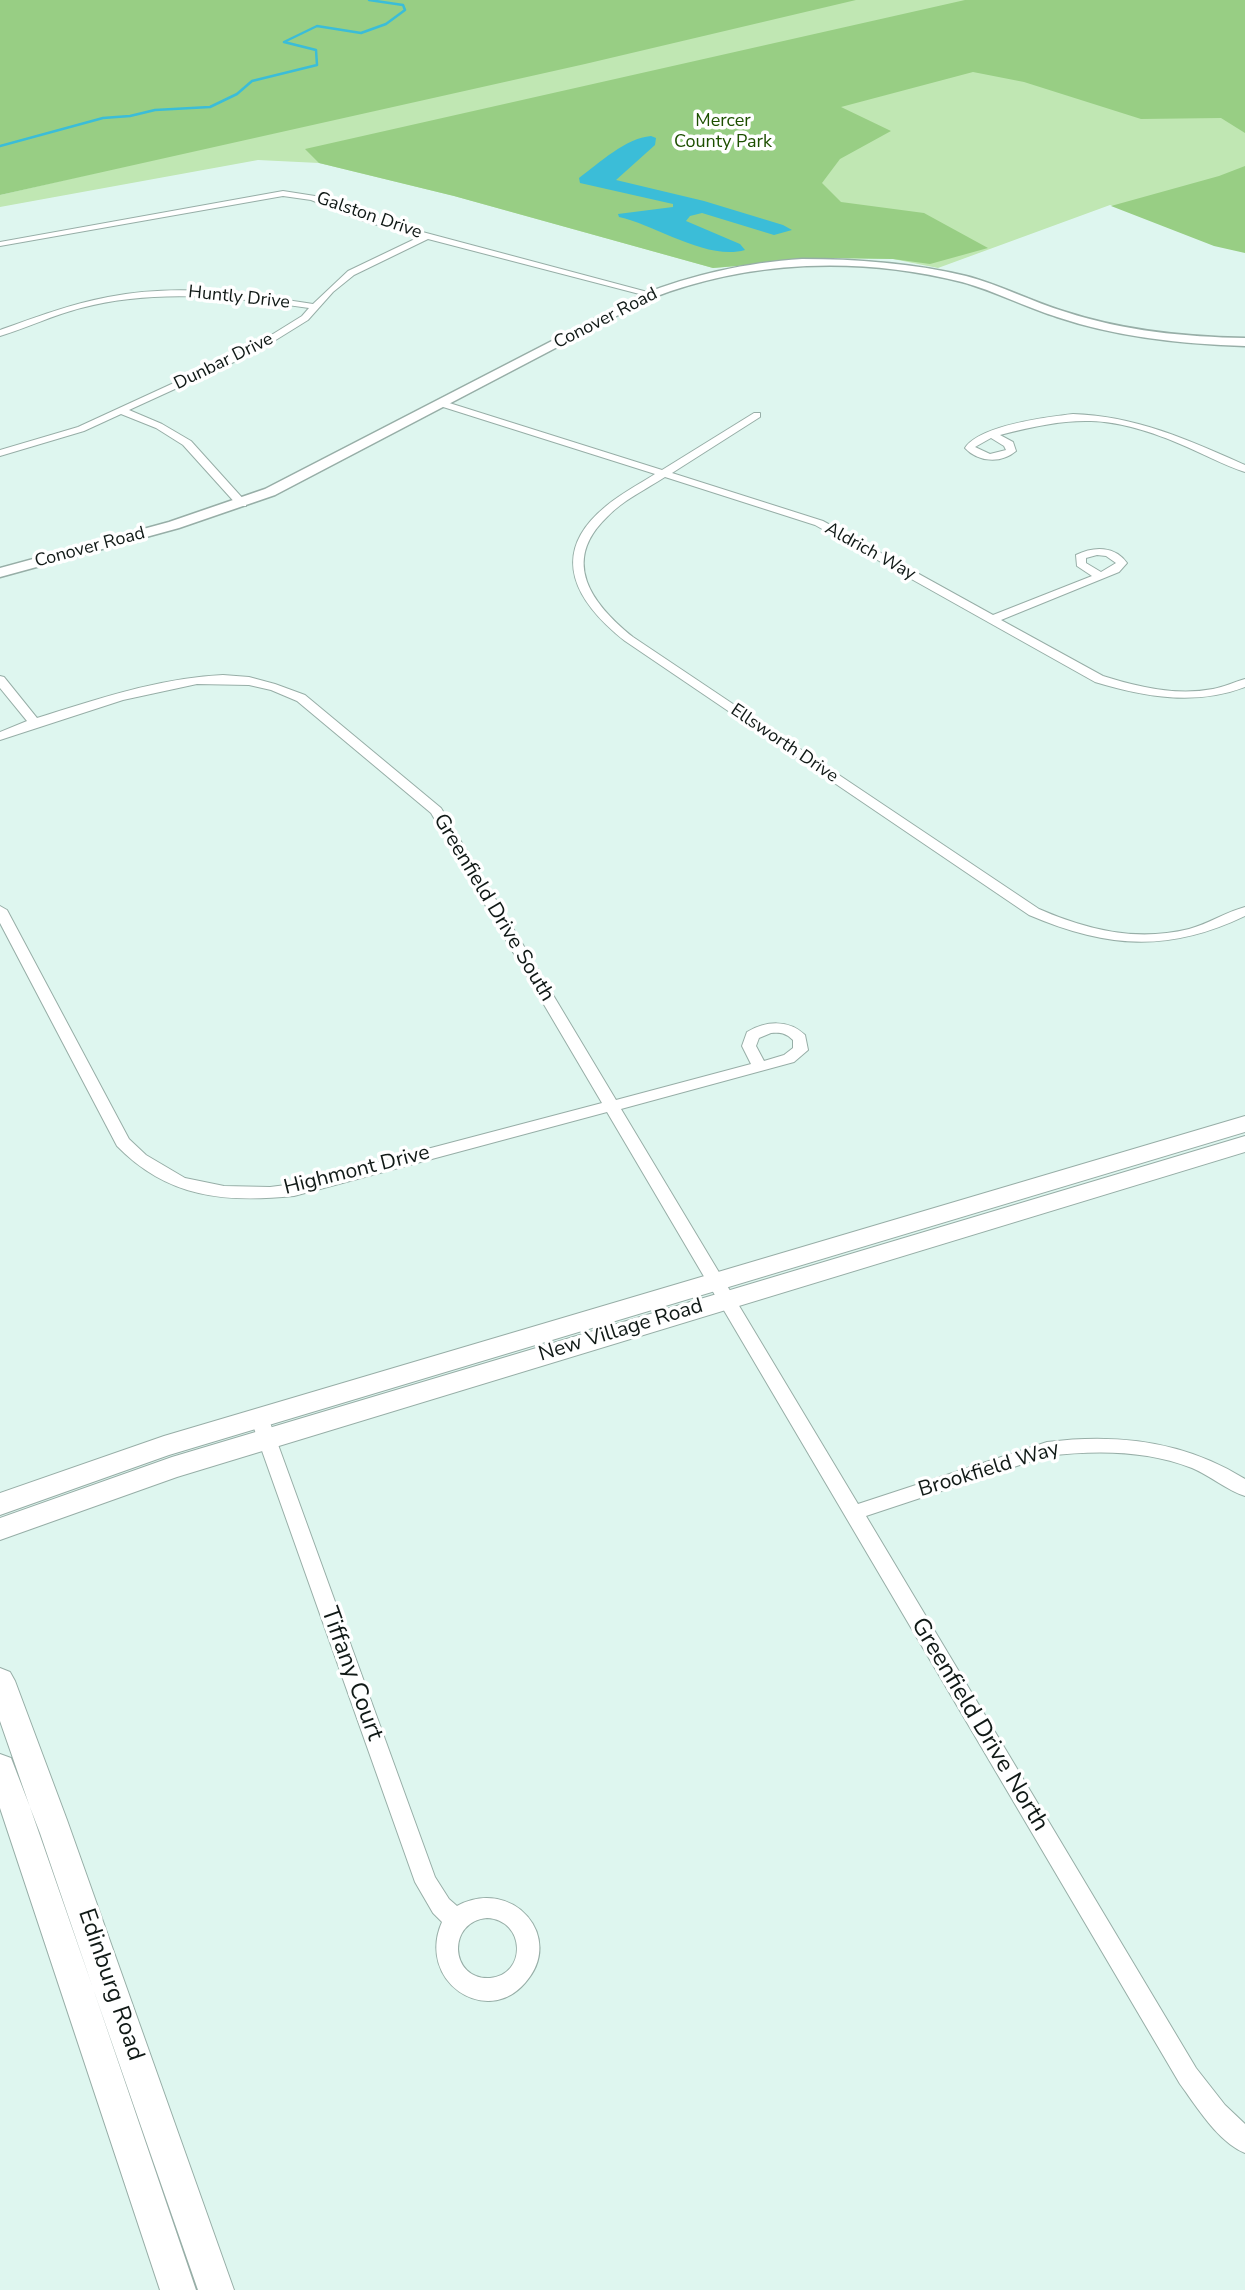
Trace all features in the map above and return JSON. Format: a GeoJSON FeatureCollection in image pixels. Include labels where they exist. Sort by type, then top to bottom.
{"type":"FeatureCollection","features":[{"type":"Feature","properties":{"kind":"main road","name":"New Village Road"},"geometry":{"type":"LineString","coordinates":[[0,1504],[164,1446],[262,1428],[720,1290],[1245,1124]]}},
{"type":"Feature","properties":{"kind":"main road","name":"New Village Road"},"geometry":{"type":"LineString","coordinates":[[720,1290],[1245,1144]]}},
{"type":"Feature","properties":{"kind":"main road","name":"New Village Road"},"geometry":{"type":"LineString","coordinates":[[0,1529],[172,1468],[262,1428]]}},
{"type":"Feature","properties":{"kind":"main road","name":"Edinburg Road"},"geometry":{"type":"LineString","coordinates":[[0,1681],[52,1820],[216,2290]]}},
{"type":"Feature","properties":{"kind":"main road","name":"Edinburg Road"},"geometry":{"type":"LineString","coordinates":[[0,1768],[178,2290]]}},
{"type":"Feature","properties":{"kind":"street","name":"Galston Drive"},"geometry":{"type":"LineString","coordinates":[[0,244],[283,193],[314,196],[360,217],[651,294]]}},
{"type":"Feature","properties":{"kind":"street","name":"Dunbar Drive"},"geometry":{"type":"LineString","coordinates":[[0,453],[58,438],[122,411],[274,339],[317,307],[330,289],[351,273],[428,236]]}},
{"type":"Feature","properties":{"kind":"street","name":"Conover Road"},"geometry":{"type":"LineString","coordinates":[[0,573],[174,526],[242,504],[295,481],[651,294],[686,281],[750,268],[817,264],[918,270],[964,279],[1069,317],[1124,331],[1172,338],[1245,342]]}},
{"type":"Feature","properties":{"kind":"street","name":"Huntly Drive"},"geometry":{"type":"LineString","coordinates":[[0,333],[79,305],[158,292],[216,292],[317,307]]}},
{"type":"Feature","properties":{"kind":"street","name":"Aldrich Way"},"geometry":{"type":"LineString","coordinates":[[443,404],[826,526],[1081,671],[1121,686],[1186,694],[1225,690],[1245,683]]}},
{"type":"Feature","properties":{"kind":"street"},"geometry":{"type":"LineString","coordinates":[[122,411],[159,426],[187,443],[242,504]]}},
{"type":"Feature","properties":{"kind":"street","name":"Ellsworth Drive"},"geometry":{"type":"LineString","coordinates":[[757,415],[601,515],[590,528],[578,556],[578,570],[586,597],[604,619],[629,639],[1034,912],[1056,923],[1106,937],[1160,939],[1204,931],[1245,911]]}},
{"type":"Feature","properties":{"kind":"street"},"geometry":{"type":"LineString","coordinates":[[993,435],[1055,418],[1107,418],[1157,429],[1245,469]]}},
{"type":"Feature","properties":{"kind":"street"},"geometry":{"type":"LineString","coordinates":[[991,620],[1100,576]]}},
{"type":"Feature","properties":{"kind":"street","name":"Greenfield Drive South"},"geometry":{"type":"LineString","coordinates":[[0,736],[164,684],[208,678],[231,678],[269,684],[301,698],[425,799],[436,811],[720,1290]]}},
{"type":"Feature","properties":{"kind":"street"},"geometry":{"type":"LineString","coordinates":[[0,680],[35,723]]}},
{"type":"Feature","properties":{"kind":"street","name":"Highmont Drive"},"geometry":{"type":"LineString","coordinates":[[0,910],[123,1142],[155,1172],[179,1183],[228,1193],[262,1194],[294,1190],[759,1066]]}},
{"type":"Feature","properties":{"kind":"street","name":"Greenfield Drive North"},"geometry":{"type":"LineString","coordinates":[[720,1290],[1188,2076],[1217,2113],[1245,2141]]}},
{"type":"Feature","properties":{"kind":"street","name":"Tiffany Court"},"geometry":{"type":"LineString","coordinates":[[262,1428],[426,1882],[441,1906],[457,1921]]}},
{"type":"Feature","properties":{"kind":"street","name":"Brookfield Way"},"geometry":{"type":"LineString","coordinates":[[853,1513],[1047,1449],[1078,1444],[1111,1443],[1178,1456],[1210,1469],[1245,1489]]}},
{"type":"Feature","properties":{"kind":"green space","name":"Mercer County Park"},"geometry":{"type":"Polygon","coordinates":[[[0,0],[1245,0],[1245,250],[1110,205],[938,268],[893,259],[831,258],[713,268],[454,196],[319,163],[258,160],[0,207],[0,195],[160,158],[0,0]]]}},
{"type":"Feature","properties":{"kind":"green space"},"geometry":{"type":"Polygon","coordinates":[[[0,0],[856,0],[585,64],[0,195],[0,0]]]}},
{"type":"Feature","properties":{"kind":"green space"},"geometry":{"type":"Polygon","coordinates":[[[965,0],[1245,0],[1245,133],[1221,118],[1141,119],[1024,82],[973,72],[841,107],[891,131],[840,159],[822,183],[841,202],[924,213],[988,248],[930,264],[893,259],[831,258],[713,268],[454,196],[319,163],[305,149],[965,0]]]}},
{"type":"Feature","properties":{"kind":"green space"},"geometry":{"type":"Polygon","coordinates":[[[1245,166],[1245,253],[1214,246],[1111,206],[1219,176],[1245,166]]]}},
{"type":"Feature","properties":{"kind":"water"},"geometry":{"type":"Polygon","coordinates":[[[651,136],[656,138],[655,145],[616,180],[704,201],[792,230],[774,235],[702,213],[690,216],[686,221],[740,244],[745,250],[714,251],[619,217],[618,214],[673,207],[673,204],[580,183],[579,178],[613,152],[632,141],[651,136]]]}},
{"type":"Feature","properties":{"kind":"waterway"},"geometry":{"type":"LineString","coordinates":[[0,146],[103,118],[130,116],[155,110],[210,107],[237,94],[252,81],[317,65],[316,50],[284,42],[317,26],[361,33],[386,24],[405,10],[403,5],[369,0]]}}]}
